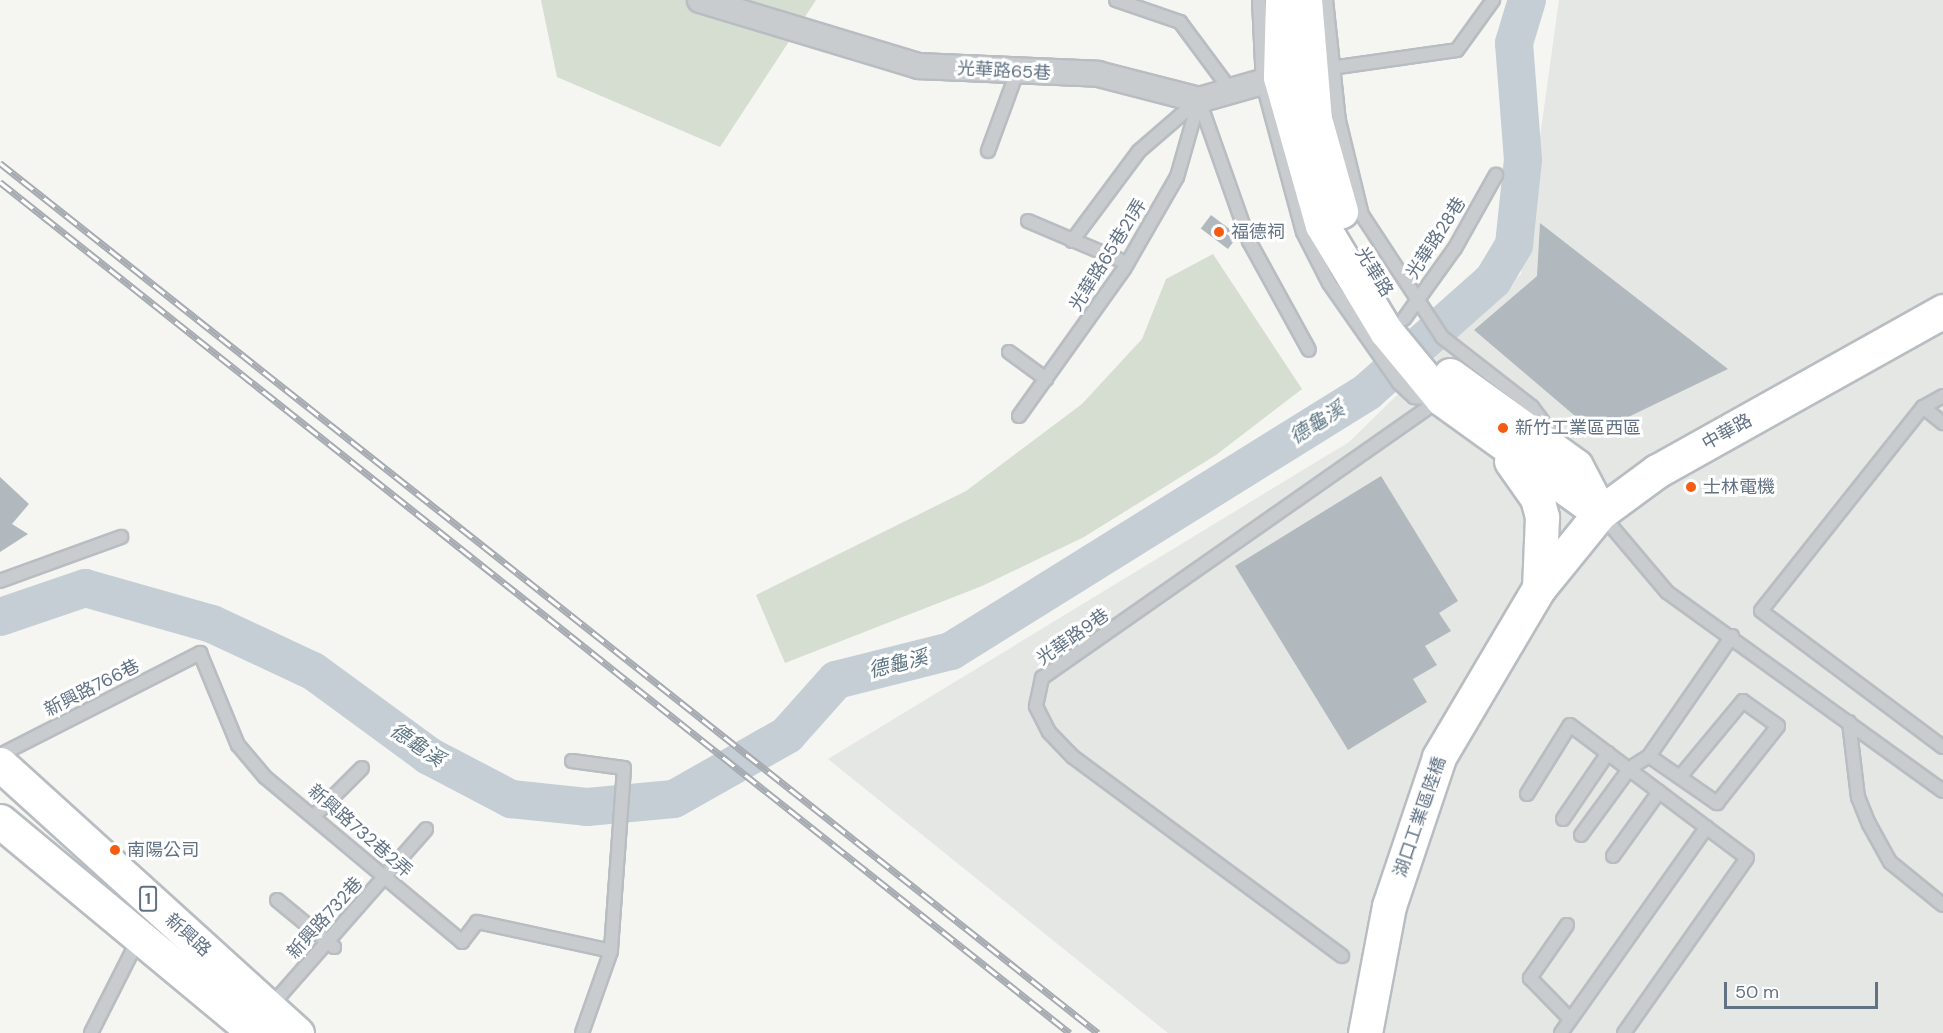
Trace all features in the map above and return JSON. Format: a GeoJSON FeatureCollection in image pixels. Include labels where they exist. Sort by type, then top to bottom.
{"type":"FeatureCollection","features":[{"type":"Feature","properties":{"kind":"street","name":"光華路65巷"},"geometry":{"type":"LineString","coordinates":[[700,0],[918,66],[1098,74],[1199,100],[1296,75]]}},
{"type":"Feature","properties":{"kind":"street","name":"光華路"},"geometry":{"type":"LineString","coordinates":[[1282,0],[1296,75],[1315,118],[1345,225],[1403,323],[1442,399],[1498,444],[1600,513]]}},
{"type":"Feature","properties":{"kind":"street","name":"光華路"},"geometry":{"type":"LineString","coordinates":[[1296,75],[1305,0]]}},
{"type":"Feature","properties":{"kind":"street","name":"中華路"},"geometry":{"type":"LineString","coordinates":[[1539,588],[1600,513],[1657,471],[1943,311]]}},
{"type":"Feature","properties":{"kind":"street","name":"光華路"},"geometry":{"type":"LineString","coordinates":[[1421,360],[1576,466],[1600,513]]}},
{"type":"Feature","properties":{"kind":"street"},"geometry":{"type":"LineString","coordinates":[[1498,444],[1537,498],[1544,545],[1539,588]]}},
{"type":"Feature","properties":{"kind":"street","name":"湖口工業區陸橋"},"geometry":{"type":"LineString","coordinates":[[1365,1033],[1389,906],[1438,757],[1539,588]]}},
{"type":"Feature","properties":{"kind":"street","name":"新興路"},"geometry":{"type":"LineString","coordinates":[[0,764],[258,1023]]}},
{"type":"Feature","properties":{"kind":"street","name":"新興路"},"geometry":{"type":"LineString","coordinates":[[0,821],[139,938],[258,1023],[297,1033]]}},
{"type":"Feature","properties":{"kind":"lane"},"geometry":{"type":"LineString","coordinates":[[1116,0],[1180,22],[1233,93]]}},
{"type":"Feature","properties":{"kind":"lane","name":"光華路"},"geometry":{"type":"LineString","coordinates":[[1258,0],[1296,75],[1303,232],[1403,323]]}},
{"type":"Feature","properties":{"kind":"lane","name":"光華路"},"geometry":{"type":"LineString","coordinates":[[1296,75],[1326,0]]}},
{"type":"Feature","properties":{"kind":"lane"},"geometry":{"type":"LineString","coordinates":[[1296,75],[1457,50],[1493,0]]}},
{"type":"Feature","properties":{"kind":"lane"},"geometry":{"type":"LineString","coordinates":[[988,152],[1017,72]]}},
{"type":"Feature","properties":{"kind":"lane"},"geometry":{"type":"LineString","coordinates":[[1072,241],[1139,151],[1199,100],[1249,241],[1309,350]]}},
{"type":"Feature","properties":{"kind":"lane","name":"光華路65巷21弄"},"geometry":{"type":"LineString","coordinates":[[1019,416],[1127,263],[1177,177],[1199,100]]}},
{"type":"Feature","properties":{"kind":"lane","name":"光華路28巷"},"geometry":{"type":"LineString","coordinates":[[1403,323],[1455,248],[1496,175]]}},
{"type":"Feature","properties":{"kind":"lane"},"geometry":{"type":"LineString","coordinates":[[1028,221],[1127,263]]}},
{"type":"Feature","properties":{"kind":"lane"},"geometry":{"type":"LineString","coordinates":[[1008,352],[1046,379]]}},
{"type":"Feature","properties":{"kind":"lane"},"geometry":{"type":"LineString","coordinates":[[1943,396],[1923,407],[1761,611],[1943,747]]}},
{"type":"Feature","properties":{"kind":"lane","name":"光華路9巷"},"geometry":{"type":"LineString","coordinates":[[1342,956],[1073,756],[1049,732],[1036,706],[1042,678],[1442,399]]}},
{"type":"Feature","properties":{"kind":"lane"},"geometry":{"type":"LineString","coordinates":[[1923,407],[1943,423]]}},
{"type":"Feature","properties":{"kind":"lane"},"geometry":{"type":"LineString","coordinates":[[1600,513],[1667,592],[1732,636],[1943,791]]}},
{"type":"Feature","properties":{"kind":"lane"},"geometry":{"type":"LineString","coordinates":[[0,581],[121,537]]}},
{"type":"Feature","properties":{"kind":"lane"},"geometry":{"type":"LineString","coordinates":[[1581,835],[1630,768],[1649,756],[1732,636]]}},
{"type":"Feature","properties":{"kind":"lane","name":"新興路732巷2弄"},"geometry":{"type":"LineString","coordinates":[[200,653],[238,745],[265,777],[316,814],[383,879],[462,942],[477,922],[611,951]]}},
{"type":"Feature","properties":{"kind":"lane","name":"新興路766巷"},"geometry":{"type":"LineString","coordinates":[[0,755],[200,653]]}},
{"type":"Feature","properties":{"kind":"lane"},"geometry":{"type":"LineString","coordinates":[[1649,756],[1717,803],[1778,726],[1743,701],[1680,777]]}},
{"type":"Feature","properties":{"kind":"lane"},"geometry":{"type":"LineString","coordinates":[[1849,722],[1858,797],[1869,824],[1890,862],[1943,905]]}},
{"type":"Feature","properties":{"kind":"lane"},"geometry":{"type":"LineString","coordinates":[[1527,794],[1570,725],[1747,858],[1624,1033]]}},
{"type":"Feature","properties":{"kind":"lane"},"geometry":{"type":"LineString","coordinates":[[1563,819],[1608,753]]}},
{"type":"Feature","properties":{"kind":"lane"},"geometry":{"type":"LineString","coordinates":[[572,761],[624,768],[616,848],[619,900],[611,951],[582,1033]]}},
{"type":"Feature","properties":{"kind":"lane"},"geometry":{"type":"LineString","coordinates":[[316,814],[362,768]]}},
{"type":"Feature","properties":{"kind":"lane"},"geometry":{"type":"LineString","coordinates":[[1613,856],[1659,792]]}},
{"type":"Feature","properties":{"kind":"lane"},"geometry":{"type":"LineString","coordinates":[[1561,1033],[1707,827]]}},
{"type":"Feature","properties":{"kind":"lane","name":"新興路732巷"},"geometry":{"type":"LineString","coordinates":[[258,1023],[330,945],[426,829]]}},
{"type":"Feature","properties":{"kind":"lane"},"geometry":{"type":"LineString","coordinates":[[277,900],[330,945]]}},
{"type":"Feature","properties":{"kind":"lane"},"geometry":{"type":"LineString","coordinates":[[1567,925],[1530,978],[1570,1019]]}},
{"type":"Feature","properties":{"kind":"lane"},"geometry":{"type":"LineString","coordinates":[[91,1033],[139,938]]}},
{"type":"Feature","properties":{"kind":"shaded area"},"geometry":{"type":"Polygon","coordinates":[[[541,0],[816,0],[720,147],[557,77],[541,0]]]}},
{"type":"Feature","properties":{"kind":"shaded area"},"geometry":{"type":"Polygon","coordinates":[[[1559,0],[1943,0],[1943,1033],[1168,1033],[828,759],[1349,442],[1521,274],[1559,0]]]}},
{"type":"Feature","properties":{"kind":"shaded area"},"geometry":{"type":"Polygon","coordinates":[[[1213,254],[1302,389],[1216,455],[1084,537],[982,586],[785,663],[756,595],[966,491],[1082,404],[1142,339],[1166,279],[1213,254]]]}},
{"type":"Feature","properties":{"kind":"building","name":"福德祠"},"geometry":{"type":"Polygon","coordinates":[[[1211,215],[1238,235],[1228,249],[1201,229],[1211,215]]]}},
{"type":"Feature","properties":{"kind":"building"},"geometry":{"type":"Polygon","coordinates":[[[1540,223],[1728,369],[1595,433],[1474,330],[1537,276],[1540,223]]]}},
{"type":"Feature","properties":{"kind":"building"},"geometry":{"type":"Polygon","coordinates":[[[1381,476],[1458,601],[1439,613],[1451,631],[1425,646],[1437,665],[1413,679],[1427,702],[1348,750],[1235,566],[1381,476]]]}},
{"type":"Feature","properties":{"kind":"building"},"geometry":{"type":"Polygon","coordinates":[[[0,477],[29,504],[12,524],[28,534],[0,552],[0,477]]]}},
{"type":"Feature","properties":{"kind":"waterway","name":"德龜溪"},"geometry":{"type":"LineString","coordinates":[[0,617],[85,588],[212,624],[313,671],[429,756],[511,799],[587,807],[674,799],[787,735],[836,680],[951,651],[1367,392],[1493,280],[1514,245],[1523,160],[1514,43],[1527,0]]}},
{"type":"Feature","properties":{"kind":"railway"},"geometry":{"type":"LineString","coordinates":[[0,163],[1098,1033]]}},
{"type":"Feature","properties":{"kind":"railway"},"geometry":{"type":"LineString","coordinates":[[0,182],[1070,1033]]}},
{"type":"Feature","properties":{"kind":"place","name":"福德祠"},"geometry":{"type":"Point","coordinates":[1219,232]}},
{"type":"Feature","properties":{"kind":"place","name":"新竹工業區西區"},"geometry":{"type":"Point","coordinates":[1503,428]}},
{"type":"Feature","properties":{"kind":"place","name":"士林電機"},"geometry":{"type":"Point","coordinates":[1691,487]}},
{"type":"Feature","properties":{"kind":"place","name":"南陽公司"},"geometry":{"type":"Point","coordinates":[115,850]}}]}
